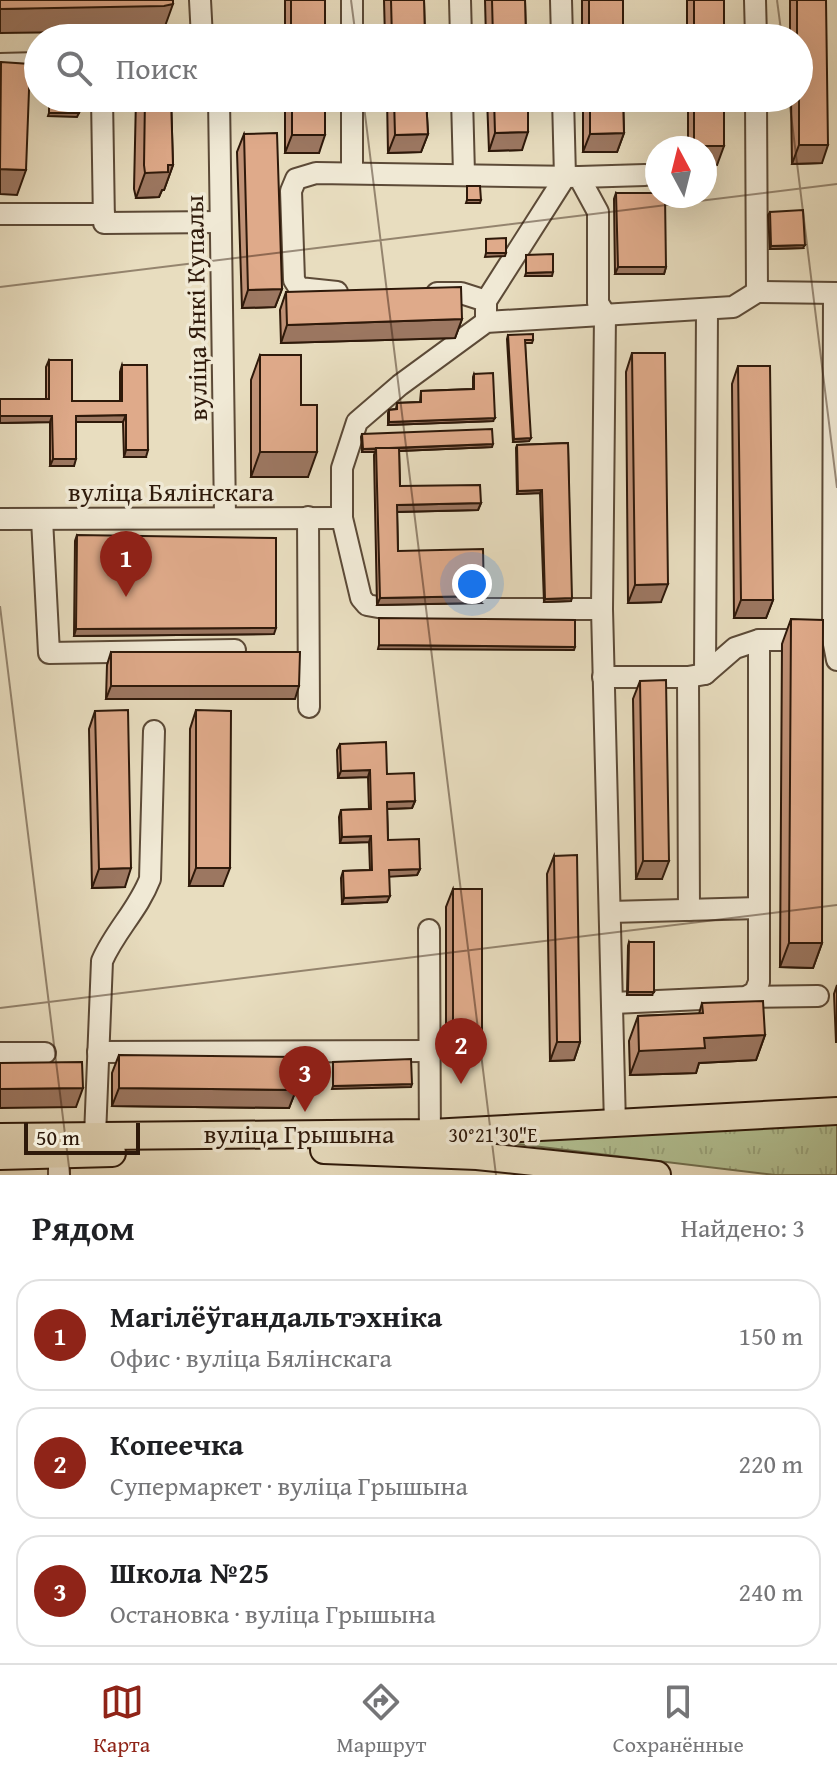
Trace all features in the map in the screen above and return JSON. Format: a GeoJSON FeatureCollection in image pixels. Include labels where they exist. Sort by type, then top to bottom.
{"type":"FeatureCollection","features":[{"type":"Feature","properties":{"kind":"main road","name":"вуліца Грышына"},"geometry":{"type":"LineString","coordinates":[[0,1156],[340,1150],[615,1125],[837,1111]]}},
{"type":"Feature","properties":{"kind":"main road","name":"вуліца Грышына"},"geometry":{"type":"LineString","coordinates":[[0,1137],[59,1155],[95,1136],[430,1143],[657,1175]]}},
{"type":"Feature","properties":{"kind":"street"},"geometry":{"type":"LineString","coordinates":[[200,0],[201,24]]}},
{"type":"Feature","properties":{"kind":"street"},"geometry":{"type":"LineString","coordinates":[[352,0],[352,24]]}},
{"type":"Feature","properties":{"kind":"street"},"geometry":{"type":"LineString","coordinates":[[460,0],[461,24]]}},
{"type":"Feature","properties":{"kind":"street"},"geometry":{"type":"LineString","coordinates":[[561,0],[562,24]]}},
{"type":"Feature","properties":{"kind":"street"},"geometry":{"type":"LineString","coordinates":[[755,0],[756,24]]}},
{"type":"Feature","properties":{"kind":"street"},"geometry":{"type":"LineString","coordinates":[[0,64],[24,63]]}},
{"type":"Feature","properties":{"kind":"street"},"geometry":{"type":"LineString","coordinates":[[102,112],[104,223],[220,222]]}},
{"type":"Feature","properties":{"kind":"street","name":"вуліца Янкі Купалы"},"geometry":{"type":"LineString","coordinates":[[219,112],[225,516]]}},
{"type":"Feature","properties":{"kind":"street"},"geometry":{"type":"LineString","coordinates":[[352,112],[352,173]]}},
{"type":"Feature","properties":{"kind":"street"},"geometry":{"type":"LineString","coordinates":[[462,112],[464,174]]}},
{"type":"Feature","properties":{"kind":"street"},"geometry":{"type":"LineString","coordinates":[[565,112],[572,177],[598,212],[598,303],[605,314],[602,609],[615,1125]]}},
{"type":"Feature","properties":{"kind":"street"},"geometry":{"type":"LineString","coordinates":[[756,112],[757,292]]}},
{"type":"Feature","properties":{"kind":"street"},"geometry":{"type":"LineString","coordinates":[[359,292],[315,292],[299,288],[294,280],[291,191],[296,179],[316,173],[572,177],[645,175]]}},
{"type":"Feature","properties":{"kind":"street"},"geometry":{"type":"LineString","coordinates":[[486,322],[486,301],[572,177]]}},
{"type":"Feature","properties":{"kind":"street"},"geometry":{"type":"LineString","coordinates":[[0,214],[104,214]]}},
{"type":"Feature","properties":{"kind":"street"},"geometry":{"type":"LineString","coordinates":[[602,609],[389,609],[367,605],[361,598],[342,518],[342,468],[357,422],[400,385],[486,322],[707,310],[733,307],[757,292],[835,293],[835,650],[759,640],[735,648],[697,675],[603,677]]}},
{"type":"Feature","properties":{"kind":"street"},"geometry":{"type":"LineString","coordinates":[[417,293],[461,293],[486,301]]}},
{"type":"Feature","properties":{"kind":"street"},"geometry":{"type":"LineString","coordinates":[[689,910],[707,310]]}},
{"type":"Feature","properties":{"kind":"street"},"geometry":{"type":"LineString","coordinates":[[308,517],[309,707]]}},
{"type":"Feature","properties":{"kind":"street","name":"вуліца Бялінскага"},"geometry":{"type":"LineString","coordinates":[[0,519],[342,518]]}},
{"type":"Feature","properties":{"kind":"street"},"geometry":{"type":"LineString","coordinates":[[42,519],[49,653],[235,650]]}},
{"type":"Feature","properties":{"kind":"street"},"geometry":{"type":"LineString","coordinates":[[746,997],[755,992],[759,982],[759,640]]}},
{"type":"Feature","properties":{"kind":"street"},"geometry":{"type":"LineString","coordinates":[[95,1136],[102,961],[109,944],[141,902],[150,879],[154,731]]}},
{"type":"Feature","properties":{"kind":"street"},"geometry":{"type":"LineString","coordinates":[[610,912],[759,908]]}},
{"type":"Feature","properties":{"kind":"street"},"geometry":{"type":"LineString","coordinates":[[429,930],[430,1143]]}},
{"type":"Feature","properties":{"kind":"street"},"geometry":{"type":"LineString","coordinates":[[613,1003],[818,996]]}},
{"type":"Feature","properties":{"kind":"street"},"geometry":{"type":"LineString","coordinates":[[98,1052],[430,1051]]}},
{"type":"Feature","properties":{"kind":"street"},"geometry":{"type":"LineString","coordinates":[[0,1053],[45,1053]]}},
{"type":"Feature","properties":{"kind":"green space"},"geometry":{"type":"Polygon","coordinates":[[[837,1121],[837,1175],[775,1175],[492,1141],[837,1121]]]}},
{"type":"Feature","properties":{"kind":"building"},"geometry":{"type":"Polygon","coordinates":[[[0,0],[173,0],[173,4],[0,9],[0,0]]]}},
{"type":"Feature","properties":{"kind":"building"},"geometry":{"type":"Polygon","coordinates":[[[291,0],[325,0],[325,24],[291,24],[291,0]]]}},
{"type":"Feature","properties":{"kind":"building"},"geometry":{"type":"Polygon","coordinates":[[[391,0],[424,0],[425,24],[392,24],[391,0]]]}},
{"type":"Feature","properties":{"kind":"building"},"geometry":{"type":"Polygon","coordinates":[[[492,0],[525,0],[526,24],[493,24],[492,0]]]}},
{"type":"Feature","properties":{"kind":"building"},"geometry":{"type":"Polygon","coordinates":[[[589,0],[623,0],[623,24],[589,24],[589,0]]]}},
{"type":"Feature","properties":{"kind":"building"},"geometry":{"type":"Polygon","coordinates":[[[694,0],[724,0],[724,24],[694,24],[694,0]]]}},
{"type":"Feature","properties":{"kind":"building"},"geometry":{"type":"Polygon","coordinates":[[[797,0],[826,0],[828,145],[799,145],[799,112],[813,112],[813,24],[797,24],[797,0]]]}},
{"type":"Feature","properties":{"kind":"building"},"geometry":{"type":"Polygon","coordinates":[[[1,62],[24,64],[24,112],[28,112],[26,170],[0,169],[1,62]]]}},
{"type":"Feature","properties":{"kind":"building"},"geometry":{"type":"Polygon","coordinates":[[[145,112],[171,112],[173,165],[168,165],[168,172],[145,173],[145,112]]]}},
{"type":"Feature","properties":{"kind":"building"},"geometry":{"type":"Polygon","coordinates":[[[292,112],[325,112],[325,135],[292,135],[292,112]]]}},
{"type":"Feature","properties":{"kind":"building"},"geometry":{"type":"Polygon","coordinates":[[[394,112],[427,112],[428,134],[395,135],[394,112]]]}},
{"type":"Feature","properties":{"kind":"building"},"geometry":{"type":"Polygon","coordinates":[[[494,112],[528,112],[528,132],[495,133],[494,112]]]}},
{"type":"Feature","properties":{"kind":"building"},"geometry":{"type":"Polygon","coordinates":[[[590,112],[623,112],[624,133],[590,134],[590,112]]]}},
{"type":"Feature","properties":{"kind":"building"},"geometry":{"type":"Polygon","coordinates":[[[694,112],[724,112],[724,146],[717,146],[717,136],[694,136],[694,112]]]}},
{"type":"Feature","properties":{"kind":"building"},"geometry":{"type":"Polygon","coordinates":[[[277,133],[282,289],[248,290],[244,134],[277,133]]]}},
{"type":"Feature","properties":{"kind":"building"},"geometry":{"type":"Polygon","coordinates":[[[467,186],[480,186],[481,200],[467,200],[467,186]]]}},
{"type":"Feature","properties":{"kind":"building"},"geometry":{"type":"Polygon","coordinates":[[[616,193],[645,193],[645,208],[665,208],[666,267],[618,267],[616,193]]]}},
{"type":"Feature","properties":{"kind":"building"},"geometry":{"type":"Polygon","coordinates":[[[803,210],[805,245],[771,246],[770,212],[803,210]]]}},
{"type":"Feature","properties":{"kind":"building"},"geometry":{"type":"Polygon","coordinates":[[[506,238],[506,253],[486,253],[486,239],[506,238]]]}},
{"type":"Feature","properties":{"kind":"building"},"geometry":{"type":"Polygon","coordinates":[[[553,254],[553,272],[526,273],[526,255],[553,254]]]}},
{"type":"Feature","properties":{"kind":"building"},"geometry":{"type":"Polygon","coordinates":[[[461,287],[462,319],[287,325],[286,292],[461,287]]]}},
{"type":"Feature","properties":{"kind":"building"},"geometry":{"type":"Polygon","coordinates":[[[533,334],[533,340],[525,340],[531,438],[514,439],[508,335],[533,334]]]}},
{"type":"Feature","properties":{"kind":"building"},"geometry":{"type":"Polygon","coordinates":[[[632,353],[665,353],[668,584],[635,585],[632,353]]]}},
{"type":"Feature","properties":{"kind":"building"},"geometry":{"type":"Polygon","coordinates":[[[260,355],[301,355],[301,405],[317,405],[317,452],[260,452],[260,355]]]}},
{"type":"Feature","properties":{"kind":"building"},"geometry":{"type":"Polygon","coordinates":[[[49,360],[72,360],[72,401],[122,401],[122,365],[147,365],[148,450],[126,450],[126,415],[76,416],[76,459],[53,459],[52,416],[0,416],[0,399],[49,399],[49,360]]]}},
{"type":"Feature","properties":{"kind":"building"},"geometry":{"type":"Polygon","coordinates":[[[738,366],[770,366],[773,600],[741,600],[738,366]]]}},
{"type":"Feature","properties":{"kind":"building"},"geometry":{"type":"Polygon","coordinates":[[[493,373],[495,418],[389,422],[389,410],[397,409],[397,403],[421,402],[421,391],[474,389],[474,374],[493,373]]]}},
{"type":"Feature","properties":{"kind":"building"},"geometry":{"type":"Polygon","coordinates":[[[492,429],[493,444],[363,449],[362,434],[492,429]]]}},
{"type":"Feature","properties":{"kind":"building"},"geometry":{"type":"Polygon","coordinates":[[[568,443],[572,598],[545,599],[542,490],[518,491],[517,445],[568,443]]]}},
{"type":"Feature","properties":{"kind":"building"},"geometry":{"type":"Polygon","coordinates":[[[376,448],[399,448],[400,486],[480,485],[481,503],[397,505],[398,551],[483,549],[484,596],[380,598],[376,448]]]}},
{"type":"Feature","properties":{"kind":"building"},"geometry":{"type":"Polygon","coordinates":[[[77,535],[276,538],[276,628],[76,629],[77,535]]]}},
{"type":"Feature","properties":{"kind":"building"},"geometry":{"type":"Polygon","coordinates":[[[379,618],[575,620],[575,647],[379,645],[379,618]]]}},
{"type":"Feature","properties":{"kind":"building"},"geometry":{"type":"Polygon","coordinates":[[[791,619],[823,620],[822,943],[789,943],[791,619]]]}},
{"type":"Feature","properties":{"kind":"building"},"geometry":{"type":"Polygon","coordinates":[[[111,652],[300,652],[299,686],[111,686],[111,652]]]}},
{"type":"Feature","properties":{"kind":"building"},"geometry":{"type":"Polygon","coordinates":[[[666,680],[669,861],[643,861],[640,681],[666,680]]]}},
{"type":"Feature","properties":{"kind":"building"},"geometry":{"type":"Polygon","coordinates":[[[128,710],[131,868],[99,869],[95,711],[128,710]]]}},
{"type":"Feature","properties":{"kind":"building"},"geometry":{"type":"Polygon","coordinates":[[[196,710],[231,711],[230,868],[196,868],[196,710]]]}},
{"type":"Feature","properties":{"kind":"building"},"geometry":{"type":"Polygon","coordinates":[[[386,742],[387,774],[414,773],[415,801],[387,802],[388,840],[419,839],[420,869],[389,870],[390,896],[344,898],[343,871],[372,870],[371,836],[342,837],[341,810],[371,809],[370,770],[341,771],[340,744],[386,742]]]}},
{"type":"Feature","properties":{"kind":"building"},"geometry":{"type":"Polygon","coordinates":[[[577,855],[580,1042],[557,1042],[554,856],[577,855]]]}},
{"type":"Feature","properties":{"kind":"building"},"geometry":{"type":"Polygon","coordinates":[[[453,889],[482,889],[482,1043],[453,1043],[453,889]]]}},
{"type":"Feature","properties":{"kind":"building"},"geometry":{"type":"Polygon","coordinates":[[[629,942],[654,942],[654,992],[628,992],[629,942]]]}},
{"type":"Feature","properties":{"kind":"building"},"geometry":{"type":"Polygon","coordinates":[[[763,1001],[765,1035],[704,1038],[705,1048],[639,1051],[638,1016],[703,1013],[702,1003],[763,1001]]]}},
{"type":"Feature","properties":{"kind":"building"},"geometry":{"type":"Polygon","coordinates":[[[119,1055],[296,1057],[296,1090],[119,1088],[119,1055]]]}},
{"type":"Feature","properties":{"kind":"building"},"geometry":{"type":"Polygon","coordinates":[[[411,1059],[412,1084],[333,1086],[333,1062],[411,1059]]]}},
{"type":"Feature","properties":{"kind":"building"},"geometry":{"type":"Polygon","coordinates":[[[82,1062],[83,1088],[0,1089],[0,1063],[82,1062]]]}},
{"type":"Feature","properties":{"kind":"place","name":"Магілёўгандальтэхніка"},"geometry":{"type":"Point","coordinates":[126,597]}},
{"type":"Feature","properties":{"kind":"place","name":"Копеечка"},"geometry":{"type":"Point","coordinates":[461,1084]}},
{"type":"Feature","properties":{"kind":"place","name":"Школа №25"},"geometry":{"type":"Point","coordinates":[305,1112]}}]}
